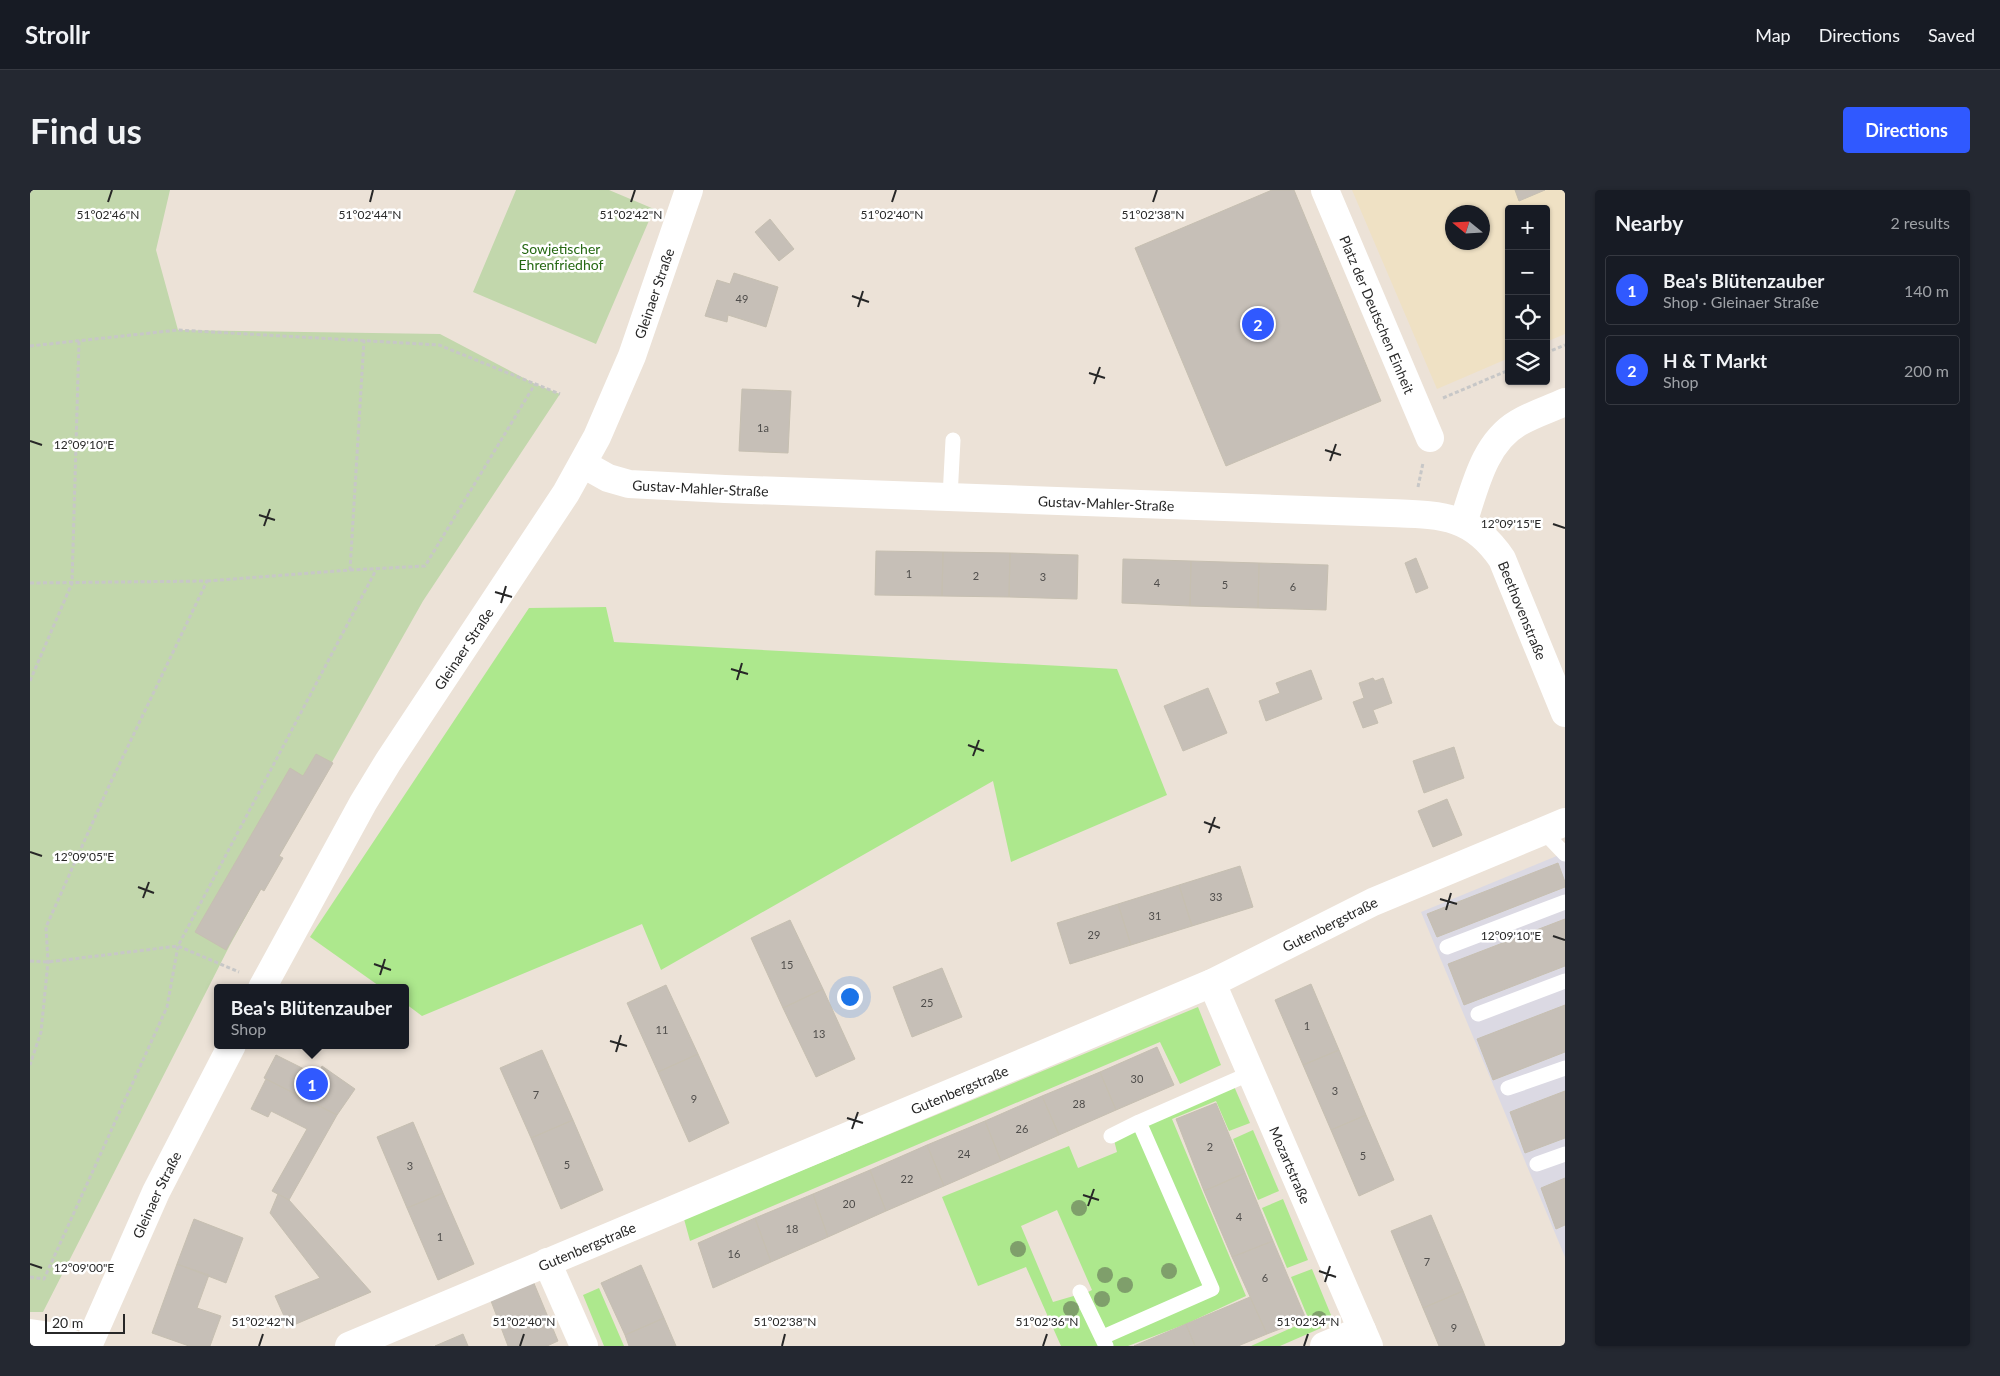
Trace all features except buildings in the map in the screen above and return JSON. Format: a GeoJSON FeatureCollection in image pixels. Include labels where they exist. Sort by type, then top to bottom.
{"type":"FeatureCollection","features":[{"type":"Feature","properties":{"kind":"street","name":"Gleinaer Straße"},"geometry":{"type":"LineString","coordinates":[[264,984],[332,858],[383,770],[583,464],[612,406],[632,356],[689,190]]}},
{"type":"Feature","properties":{"kind":"street","name":"Platz der Deutschen Einheit"},"geometry":{"type":"LineString","coordinates":[[1326,190],[1430,438]]}},
{"type":"Feature","properties":{"kind":"street"},"geometry":{"type":"LineString","coordinates":[[1463,523],[1483,464],[1501,437],[1519,422],[1565,402]]}},
{"type":"Feature","properties":{"kind":"street","name":"Gustav-Mahler-Straße"},"geometry":{"type":"LineString","coordinates":[[583,464],[608,478],[628,484],[734,490],[1411,514],[1445,517],[1463,523]]}},
{"type":"Feature","properties":{"kind":"street","name":"Beethovenstraße"},"geometry":{"type":"LineString","coordinates":[[1463,523],[1478,530],[1491,542],[1502,559],[1565,713]]}},
{"type":"Feature","properties":{"kind":"street","name":"Gutenbergstraße"},"geometry":{"type":"LineString","coordinates":[[349,1346],[1212,982],[1373,902],[1554,826]]}},
{"type":"Feature","properties":{"kind":"street","name":"Mozartstraße"},"geometry":{"type":"LineString","coordinates":[[1212,982],[1365,1338]]}},
{"type":"Feature","properties":{"kind":"street","name":"Gleinaer Straße"},"geometry":{"type":"LineString","coordinates":[[88,1346],[156,1192],[230,1049]]}},
{"type":"Feature","properties":{"kind":"street"},"geometry":{"type":"LineString","coordinates":[[547,1262],[584,1346]]}},
{"type":"Feature","properties":{"kind":"street"},"geometry":{"type":"LineString","coordinates":[[30,1333],[57,1337],[78,1346]]}},
{"type":"Feature","properties":{"kind":"street"},"geometry":{"type":"LineString","coordinates":[[1324,1346],[1365,1338]]}},
{"type":"Feature","properties":{"kind":"lane"},"geometry":{"type":"LineString","coordinates":[[950,497],[953,440]]}},
{"type":"Feature","properties":{"kind":"lane"},"geometry":{"type":"LineString","coordinates":[[1554,826],[1565,854]]}},
{"type":"Feature","properties":{"kind":"lane"},"geometry":{"type":"LineString","coordinates":[[1447,947],[1565,902]]}},
{"type":"Feature","properties":{"kind":"lane"},"geometry":{"type":"LineString","coordinates":[[1478,1014],[1565,981]]}},
{"type":"Feature","properties":{"kind":"lane"},"geometry":{"type":"LineString","coordinates":[[1508,1088],[1565,1068]]}},
{"type":"Feature","properties":{"kind":"lane"},"geometry":{"type":"LineString","coordinates":[[1111,1136],[1250,1073]]}},
{"type":"Feature","properties":{"kind":"lane"},"geometry":{"type":"LineString","coordinates":[[1080,1292],[1104,1342],[1212,1289],[1139,1122]]}},
{"type":"Feature","properties":{"kind":"lane"},"geometry":{"type":"LineString","coordinates":[[1537,1164],[1565,1154]]}},
{"type":"Feature","properties":{"kind":"path"},"geometry":{"type":"LineString","coordinates":[[30,346],[178,330],[439,345],[560,394]]}},
{"type":"Feature","properties":{"kind":"path"},"geometry":{"type":"LineString","coordinates":[[350,570],[364,340]]}},
{"type":"Feature","properties":{"kind":"path"},"geometry":{"type":"LineString","coordinates":[[30,681],[72,583],[79,341]]}},
{"type":"Feature","properties":{"kind":"path"},"geometry":{"type":"LineString","coordinates":[[1550,351],[1565,345]]}},
{"type":"Feature","properties":{"kind":"path"},"geometry":{"type":"LineString","coordinates":[[1417,409],[1505,372]]}},
{"type":"Feature","properties":{"kind":"path"},"geometry":{"type":"LineString","coordinates":[[30,583],[207,581],[425,566],[535,384]]}},
{"type":"Feature","properties":{"kind":"path"},"geometry":{"type":"LineString","coordinates":[[1411,514],[1430,438]]}},
{"type":"Feature","properties":{"kind":"path"},"geometry":{"type":"LineString","coordinates":[[30,1277],[44,1278],[166,1007],[178,946],[376,570]]}},
{"type":"Feature","properties":{"kind":"path"},"geometry":{"type":"LineString","coordinates":[[30,1066],[41,1032],[48,962],[46,927],[108,788],[207,581]]}},
{"type":"Feature","properties":{"kind":"path"},"geometry":{"type":"LineString","coordinates":[[30,961],[48,962],[178,946],[259,984]]}},
{"type":"Feature","properties":{"kind":"shaded area"},"geometry":{"type":"Polygon","coordinates":[[[1352,190],[1565,190],[1565,334],[1550,340],[1550,205],[1505,205],[1505,360],[1437,389],[1352,190]]]}},
{"type":"Feature","properties":{"kind":"shaded area"},"geometry":{"type":"Polygon","coordinates":[[[1565,854],[1565,1257],[1421,912],[1565,854]]]}},
{"type":"Feature","properties":{"kind":"green space"},"geometry":{"type":"Polygon","coordinates":[[[30,190],[170,190],[156,250],[178,330],[440,334],[535,384],[560,394],[423,601],[279,856],[230,945],[43,1312],[30,1312],[30,190]]]}},
{"type":"Feature","properties":{"kind":"green space","name":"Sowjetischer Ehrenfriedhof"},"geometry":{"type":"Polygon","coordinates":[[[516,190],[609,190],[654,209],[596,344],[473,292],[516,190]]]}},
{"type":"Feature","properties":{"kind":"green space"},"geometry":{"type":"Polygon","coordinates":[[[606,607],[614,642],[1117,669],[1167,795],[1011,862],[993,781],[661,970],[642,924],[422,1016],[409,1006],[409,984],[376,984],[310,937],[529,608],[606,607]]]}},
{"type":"Feature","properties":{"kind":"green space"},"geometry":{"type":"Polygon","coordinates":[[[1198,1007],[1221,1065],[1180,1084],[1160,1042],[690,1241],[684,1219],[1198,1007]]]}},
{"type":"Feature","properties":{"kind":"green space"},"geometry":{"type":"Polygon","coordinates":[[[1233,1084],[1250,1123],[1229,1131],[1216,1101],[1172,1119],[1246,1296],[1186,1324],[1128,1346],[1110,1346],[1107,1338],[1215,1290],[1143,1124],[1233,1084]]]}},
{"type":"Feature","properties":{"kind":"green space"},"geometry":{"type":"Polygon","coordinates":[[[1137,1130],[1204,1288],[1104,1333],[1084,1294],[1092,1290],[1057,1210],[1021,1226],[1053,1302],[1077,1295],[1102,1346],[1061,1346],[1026,1267],[978,1286],[942,1197],[1069,1146],[1078,1168],[1117,1152],[1114,1140],[1137,1130]]]}},
{"type":"Feature","properties":{"kind":"green space"},"geometry":{"type":"Polygon","coordinates":[[[1253,1130],[1279,1191],[1258,1200],[1233,1139],[1253,1130]]]}},
{"type":"Feature","properties":{"kind":"green space"},"geometry":{"type":"Polygon","coordinates":[[[1283,1199],[1308,1260],[1287,1268],[1262,1208],[1283,1199]]]}},
{"type":"Feature","properties":{"kind":"green space"},"geometry":{"type":"Polygon","coordinates":[[[1312,1269],[1331,1315],[1328,1325],[1280,1346],[1251,1346],[1309,1320],[1291,1277],[1312,1269]]]}},
{"type":"Feature","properties":{"kind":"green space"},"geometry":{"type":"Polygon","coordinates":[[[599,1288],[624,1346],[604,1346],[583,1295],[599,1288]]]}},
{"type":"Feature","properties":{"kind":"place","name":"H & T Markt"},"geometry":{"type":"Point","coordinates":[1258,324]}},
{"type":"Feature","properties":{"kind":"place","name":"Bea's Blütenzauber"},"geometry":{"type":"Point","coordinates":[312,1084]}}]}
